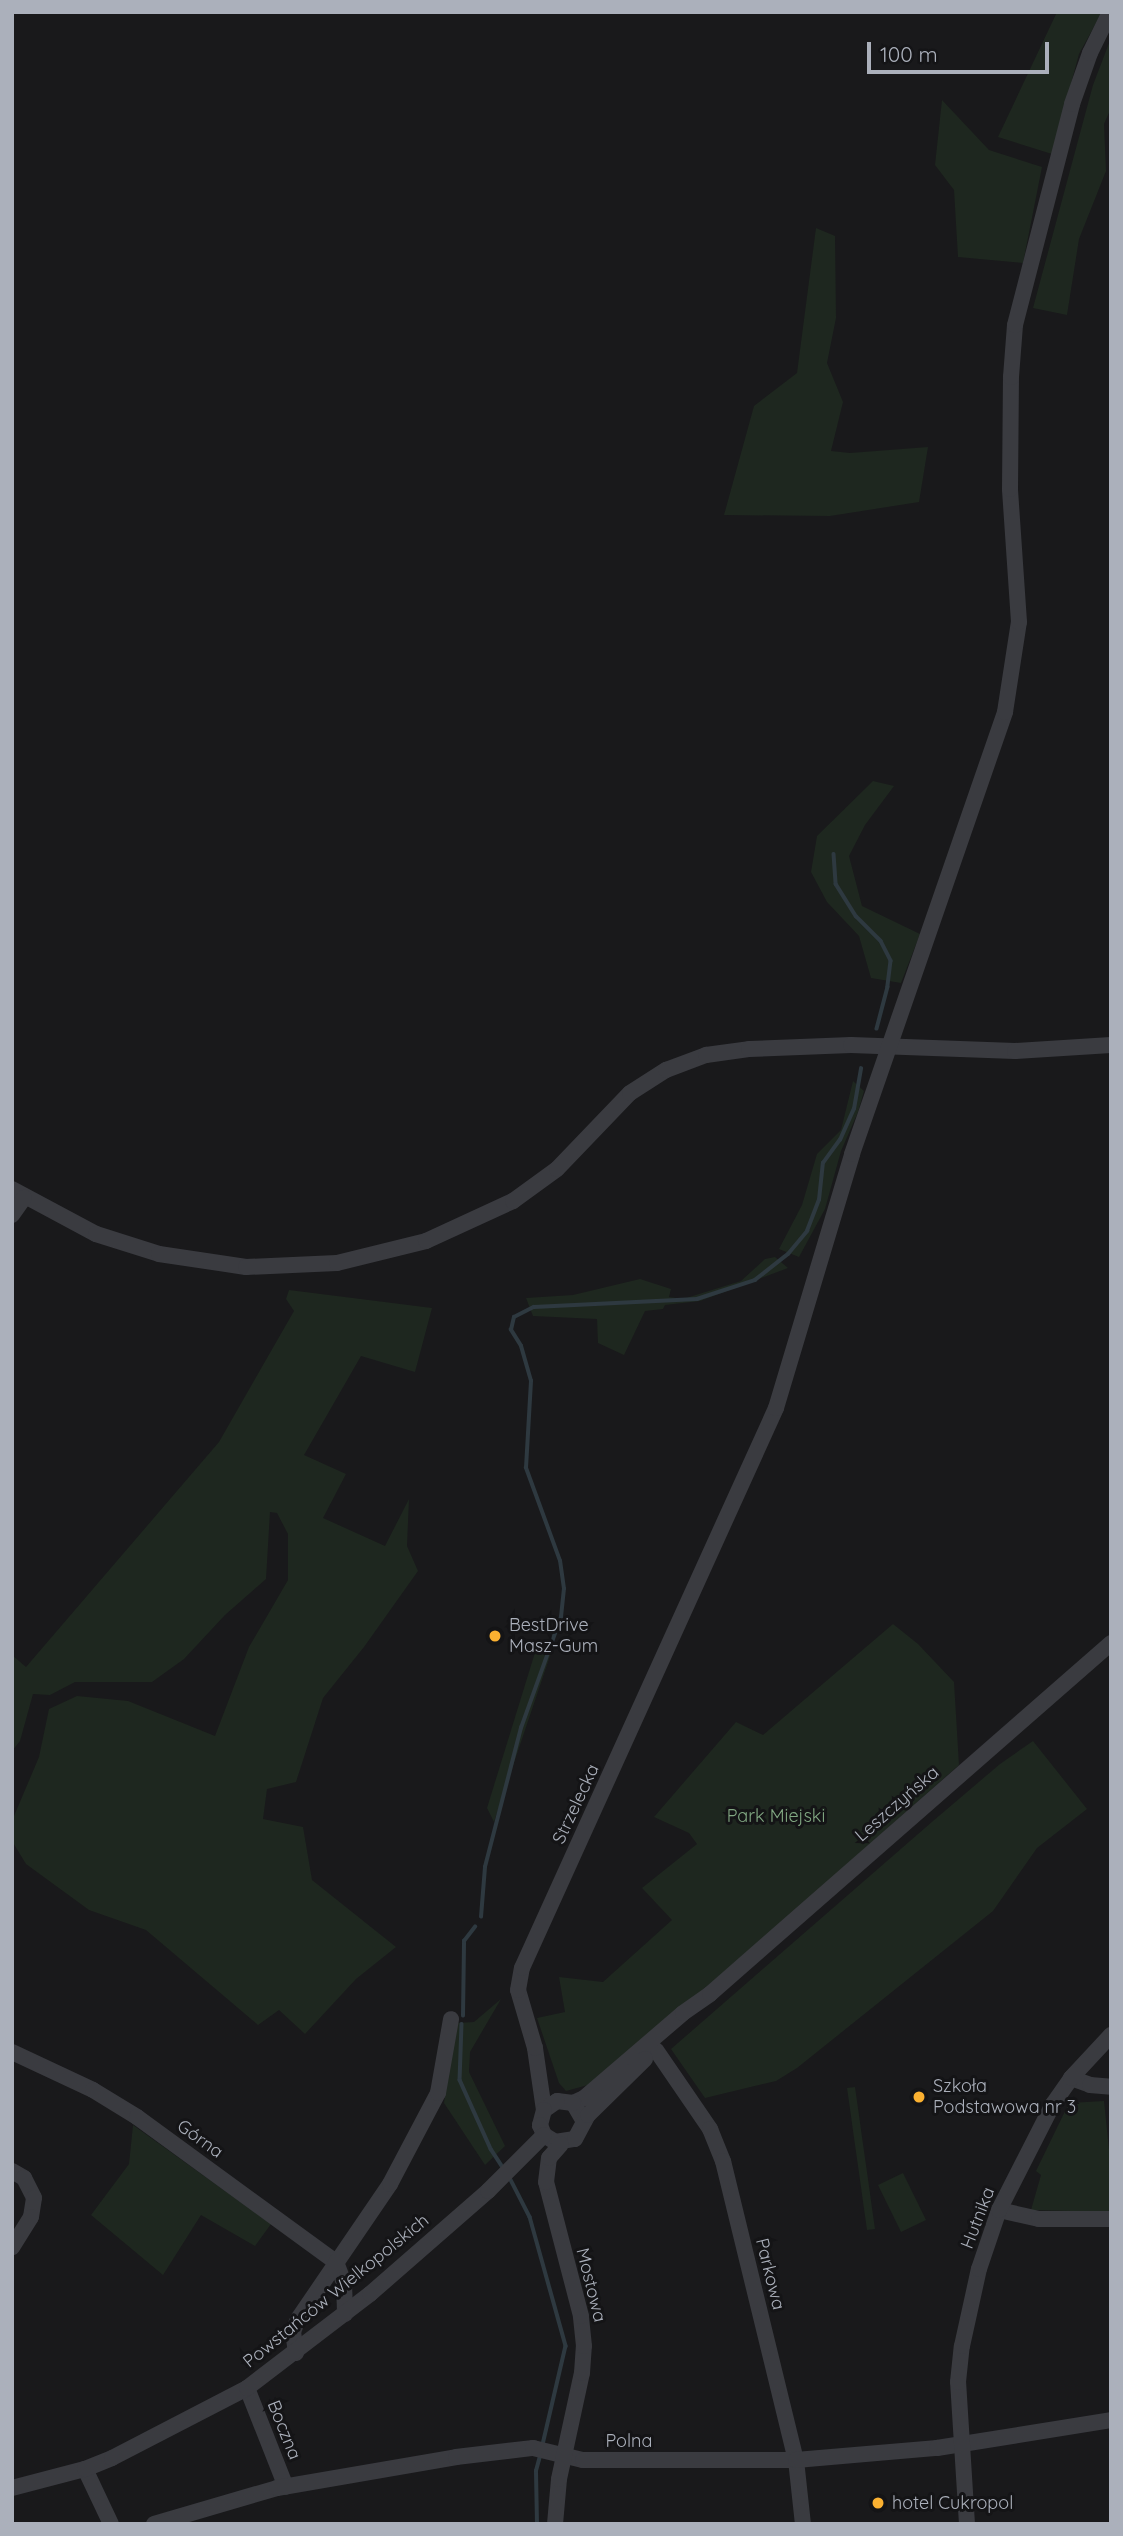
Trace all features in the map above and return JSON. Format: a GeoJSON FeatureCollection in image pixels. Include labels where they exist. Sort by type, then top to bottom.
{"type":"FeatureCollection","features":[{"type":"Feature","properties":{"kind":"street","name":"Strzelecka"},"geometry":{"type":"LineString","coordinates":[[568,2102],[551,2085],[535,2048],[518,1990],[523,1968],[776,1408],[852,1154],[1008,700],[1019,622],[1010,489],[1011,355],[1015,325],[1073,104],[1090,54],[1110,12]]}},
{"type":"Feature","properties":{"kind":"street"},"geometry":{"type":"LineString","coordinates":[[12,1216],[18,1194],[96,1234],[159,1254],[224,1265],[293,1267],[357,1260],[426,1241],[513,1201],[553,1173],[630,1093],[686,1061],[739,1050],[890,1046],[953,1051],[1028,1051],[1111,1045]]}},
{"type":"Feature","properties":{"kind":"street","name":"Leszczyńska"},"geometry":{"type":"LineString","coordinates":[[583,2120],[710,1994],[1111,1643]]}},
{"type":"Feature","properties":{"kind":"street","name":"Leszczyńska"},"geometry":{"type":"LineString","coordinates":[[568,2102],[584,2098],[683,2013],[710,1994]]}},
{"type":"Feature","properties":{"kind":"street"},"geometry":{"type":"LineString","coordinates":[[296,2353],[293,2332],[298,2319],[390,2184],[438,2093],[451,2019]]}},
{"type":"Feature","properties":{"kind":"street","name":"Hutnika"},"geometry":{"type":"LineString","coordinates":[[967,2524],[958,2382],[961,2346],[979,2269],[999,2210],[1053,2104],[1071,2078],[1111,2035]]}},
{"type":"Feature","properties":{"kind":"street","name":"Strzelecka"},"geometry":{"type":"LineString","coordinates":[[535,2048],[544,2110]]}},
{"type":"Feature","properties":{"kind":"street","name":"Parkowa"},"geometry":{"type":"LineString","coordinates":[[656,2050],[710,2129],[716,2143],[796,2460],[803,2524]]}},
{"type":"Feature","properties":{"kind":"street","name":"Górna"},"geometry":{"type":"LineString","coordinates":[[12,2052],[93,2090],[137,2117],[336,2262]]}},
{"type":"Feature","properties":{"kind":"street"},"geometry":{"type":"LineString","coordinates":[[1071,2078],[1090,2085],[1111,2087]]}},
{"type":"Feature","properties":{"kind":"street"},"geometry":{"type":"LineString","coordinates":[[546,2182],[549,2158],[561,2144],[575,2139],[583,2120],[568,2102],[552,2103],[544,2110],[540,2119],[544,2134],[561,2144]]}},
{"type":"Feature","properties":{"kind":"street","name":"Powstańców Wielkopolskich"},"geometry":{"type":"LineString","coordinates":[[12,2488],[85,2469],[148,2441],[247,2388],[370,2294],[488,2191],[544,2134]]}},
{"type":"Feature","properties":{"kind":"street"},"geometry":{"type":"LineString","coordinates":[[516,2165],[534,2167],[546,2182]]}},
{"type":"Feature","properties":{"kind":"street"},"geometry":{"type":"LineString","coordinates":[[12,2171],[24,2178],[34,2198],[31,2217],[12,2247]]}},
{"type":"Feature","properties":{"kind":"street","name":"Mostowa"},"geometry":{"type":"LineString","coordinates":[[546,2182],[581,2316],[584,2346],[582,2373],[559,2456],[555,2524]]}},
{"type":"Feature","properties":{"kind":"street"},"geometry":{"type":"LineString","coordinates":[[999,2210],[1039,2219],[1111,2219]]}},
{"type":"Feature","properties":{"kind":"street"},"geometry":{"type":"LineString","coordinates":[[336,2262],[344,2283],[345,2314]]}},
{"type":"Feature","properties":{"kind":"street"},"geometry":{"type":"LineString","coordinates":[[344,2283],[370,2294]]}},
{"type":"Feature","properties":{"kind":"street","name":"Boczna"},"geometry":{"type":"LineString","coordinates":[[247,2388],[285,2487]]}},
{"type":"Feature","properties":{"kind":"street","name":"Polna"},"geometry":{"type":"LineString","coordinates":[[154,2524],[285,2487],[456,2457],[533,2448],[583,2460],[796,2460],[961,2444],[1111,2420]]}},
{"type":"Feature","properties":{"kind":"street"},"geometry":{"type":"LineString","coordinates":[[85,2469],[111,2524]]}},
{"type":"Feature","properties":{"kind":"green space"},"geometry":{"type":"Polygon","coordinates":[[[1057,12],[1102,12],[1079,54],[1052,154],[998,137],[1057,12]]]}},
{"type":"Feature","properties":{"kind":"green space"},"geometry":{"type":"Polygon","coordinates":[[[1111,38],[1111,108],[1104,124],[1106,171],[1079,239],[1067,315],[1033,308],[1093,85],[1111,38]]]}},
{"type":"Feature","properties":{"kind":"green space"},"geometry":{"type":"Polygon","coordinates":[[[942,100],[989,150],[1042,167],[1023,263],[958,257],[954,190],[935,165],[942,100]]]}},
{"type":"Feature","properties":{"kind":"green space"},"geometry":{"type":"Polygon","coordinates":[[[816,228],[835,236],[836,318],[827,363],[843,402],[831,451],[850,453],[928,447],[919,502],[830,516],[724,515],[754,406],[797,373],[816,228]]]}},
{"type":"Feature","properties":{"kind":"green space"},"geometry":{"type":"Polygon","coordinates":[[[873,781],[894,786],[865,825],[849,856],[862,906],[920,934],[901,983],[871,978],[859,936],[827,902],[811,872],[817,836],[873,781]]]}},
{"type":"Feature","properties":{"kind":"green space"},"geometry":{"type":"Polygon","coordinates":[[[853,1081],[864,1091],[858,1112],[841,1151],[825,1209],[799,1257],[779,1249],[802,1205],[817,1154],[841,1130],[853,1081]]]}},
{"type":"Feature","properties":{"kind":"green space"},"geometry":{"type":"Polygon","coordinates":[[[775,1257],[788,1268],[700,1301],[665,1305],[663,1309],[645,1311],[624,1355],[598,1343],[597,1319],[533,1316],[526,1298],[573,1295],[640,1279],[671,1289],[669,1297],[683,1299],[741,1281],[765,1259],[775,1257]]]}},
{"type":"Feature","properties":{"kind":"green space"},"geometry":{"type":"Polygon","coordinates":[[[289,1290],[432,1308],[415,1372],[361,1356],[304,1455],[346,1474],[323,1518],[385,1546],[409,1499],[407,1546],[418,1571],[364,1647],[323,1698],[296,1782],[267,1789],[263,1819],[303,1827],[312,1880],[396,1947],[356,1979],[305,2034],[279,2010],[258,2025],[146,1930],[89,1910],[26,1864],[12,1841],[14,1816],[39,1757],[49,1709],[77,1696],[128,1701],[215,1736],[249,1647],[288,1580],[288,1534],[277,1513],[270,1512],[266,1579],[225,1615],[184,1659],[152,1682],[75,1682],[50,1695],[33,1694],[20,1741],[12,1751],[12,1655],[26,1667],[219,1442],[294,1311],[286,1299],[289,1290]]]}},
{"type":"Feature","properties":{"kind":"green space","name":"Park Miejski"},"geometry":{"type":"Polygon","coordinates":[[[893,1624],[918,1644],[954,1682],[959,1765],[705,1990],[588,2085],[566,2091],[559,2083],[537,2018],[565,2012],[559,1977],[603,1982],[672,1920],[642,1888],[697,1844],[689,1833],[654,1817],[736,1722],[763,1735],[893,1624]]]}},
{"type":"Feature","properties":{"kind":"green space"},"geometry":{"type":"Polygon","coordinates":[[[537,1646],[552,1650],[494,1822],[487,1808],[537,1646]]]}},
{"type":"Feature","properties":{"kind":"green space"},"geometry":{"type":"Polygon","coordinates":[[[1033,1741],[1087,1809],[1037,1848],[993,1911],[797,2068],[776,2081],[705,2098],[671,2049],[933,1821],[1000,1764],[1033,1741]]]}},
{"type":"Feature","properties":{"kind":"green space"},"geometry":{"type":"Polygon","coordinates":[[[501,1999],[470,2052],[469,2072],[505,2146],[485,2165],[444,2103],[455,2023],[474,2022],[501,1999]]]}},
{"type":"Feature","properties":{"kind":"green space"},"geometry":{"type":"Polygon","coordinates":[[[855,2087],[875,2229],[867,2230],[847,2088],[855,2087]]]}},
{"type":"Feature","properties":{"kind":"green space"},"geometry":{"type":"Polygon","coordinates":[[[1104,2101],[1111,2169],[1111,2212],[1031,2210],[1041,2175],[1036,2171],[1069,2103],[1104,2101]]]}},
{"type":"Feature","properties":{"kind":"green space"},"geometry":{"type":"Polygon","coordinates":[[[133,2125],[271,2224],[255,2246],[201,2215],[163,2275],[91,2215],[129,2164],[133,2125]]]}},
{"type":"Feature","properties":{"kind":"green space"},"geometry":{"type":"Polygon","coordinates":[[[903,2173],[926,2220],[901,2232],[878,2185],[903,2173]]]}},
{"type":"Feature","properties":{"kind":"waterway"},"geometry":{"type":"LineString","coordinates":[[834,854],[836,884],[856,916],[881,941],[891,961],[888,987],[877,1029]]}},
{"type":"Feature","properties":{"kind":"waterway"},"geometry":{"type":"LineString","coordinates":[[481,1917],[485,1867],[521,1728],[561,1617],[564,1589],[560,1561],[526,1468],[531,1381],[521,1346],[511,1330],[514,1317],[534,1307],[697,1299],[755,1280],[788,1254],[807,1231],[819,1200],[823,1163],[840,1140],[854,1109],[861,1069]]}},
{"type":"Feature","properties":{"kind":"waterway"},"geometry":{"type":"LineString","coordinates":[[463,2016],[464,1941],[475,1927]]}},
{"type":"Feature","properties":{"kind":"waterway"},"geometry":{"type":"LineString","coordinates":[[462,2024],[460,2080],[491,2149],[504,2169]]}},
{"type":"Feature","properties":{"kind":"waterway"},"geometry":{"type":"LineString","coordinates":[[509,2176],[530,2217],[566,2346],[543,2445]]}},
{"type":"Feature","properties":{"kind":"waterway"},"geometry":{"type":"LineString","coordinates":[[537,2524],[536,2471],[540,2456]]}},
{"type":"Feature","properties":{"kind":"place","name":"BestDrive Masz-Gum"},"geometry":{"type":"Point","coordinates":[495,1636]}},
{"type":"Feature","properties":{"kind":"place","name":"Szkoła Podstawowa nr 3"},"geometry":{"type":"Point","coordinates":[919,2097]}},
{"type":"Feature","properties":{"kind":"place","name":"hotel Cukropol"},"geometry":{"type":"Point","coordinates":[878,2503]}}]}
